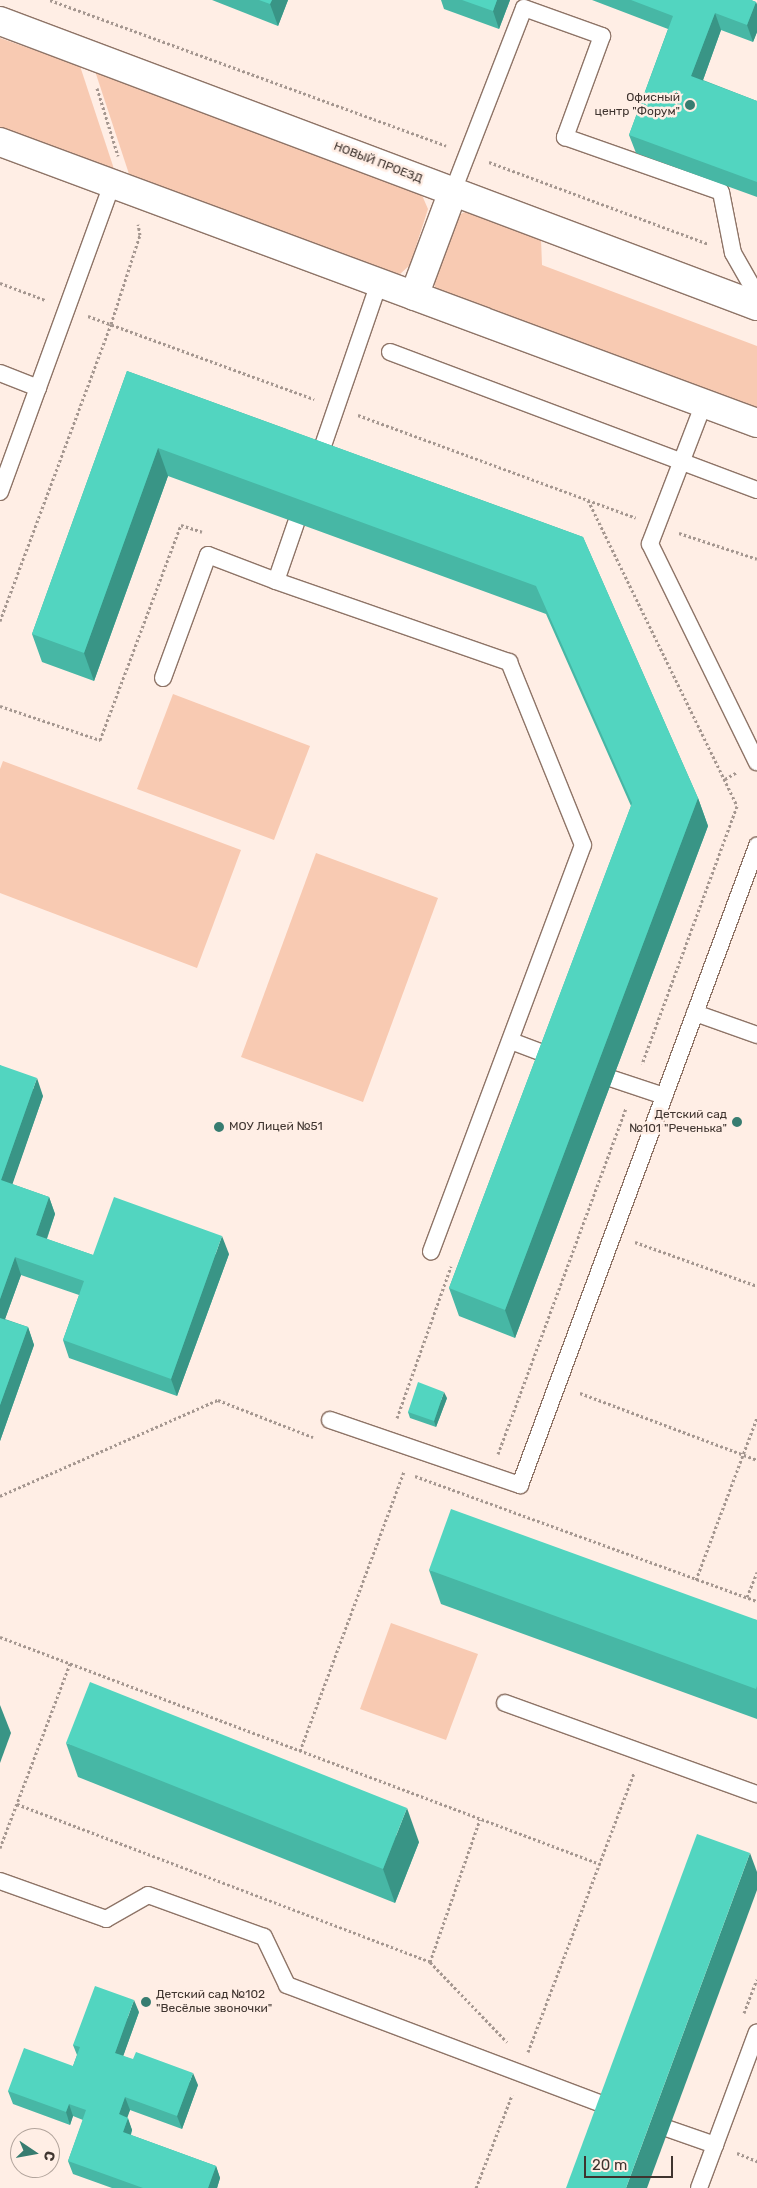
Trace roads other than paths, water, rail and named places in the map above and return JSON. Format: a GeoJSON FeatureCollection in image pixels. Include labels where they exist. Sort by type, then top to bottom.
{"type":"FeatureCollection","features":[{"type":"Feature","properties":{"kind":"street","name":"НОВЫЙ ПРОЕЗД"},"geometry":{"type":"LineString","coordinates":[[0,21],[757,306]]}},
{"type":"Feature","properties":{"kind":"street"},"geometry":{"type":"LineString","coordinates":[[0,142],[757,423]]}},
{"type":"Feature","properties":{"kind":"street"},"geometry":{"type":"LineString","coordinates":[[414,296],[453,191]]}},
{"type":"Feature","properties":{"kind":"lane"},"geometry":{"type":"LineString","coordinates":[[453,191],[525,4],[602,36],[565,137],[721,192],[733,253],[757,295]]}},
{"type":"Feature","properties":{"kind":"lane"},"geometry":{"type":"LineString","coordinates":[[0,492],[112,184]]}},
{"type":"Feature","properties":{"kind":"lane"},"geometry":{"type":"LineString","coordinates":[[316,464],[379,283]]}},
{"type":"Feature","properties":{"kind":"lane"},"geometry":{"type":"LineString","coordinates":[[390,352],[757,490]]}},
{"type":"Feature","properties":{"kind":"lane"},"geometry":{"type":"LineString","coordinates":[[0,374],[38,388]]}},
{"type":"Feature","properties":{"kind":"lane"},"geometry":{"type":"LineString","coordinates":[[704,403],[650,544],[757,762]]}},
{"type":"Feature","properties":{"kind":"lane"},"geometry":{"type":"LineString","coordinates":[[276,581],[296,523]]}},
{"type":"Feature","properties":{"kind":"lane"},"geometry":{"type":"LineString","coordinates":[[163,678],[208,556],[509,662],[583,845],[431,1251]]}},
{"type":"Feature","properties":{"kind":"lane"},"geometry":{"type":"LineString","coordinates":[[330,1420],[520,1485],[757,846]]}},
{"type":"Feature","properties":{"kind":"lane"},"geometry":{"type":"LineString","coordinates":[[695,1013],[757,1034]]}},
{"type":"Feature","properties":{"kind":"lane"},"geometry":{"type":"LineString","coordinates":[[511,1041],[556,1058]]}},
{"type":"Feature","properties":{"kind":"lane"},"geometry":{"type":"LineString","coordinates":[[613,1078],[664,1096]]}},
{"type":"Feature","properties":{"kind":"lane"},"geometry":{"type":"LineString","coordinates":[[505,1703],[757,1794]]}},
{"type":"Feature","properties":{"kind":"lane"},"geometry":{"type":"LineString","coordinates":[[0,1880],[106,1919],[148,1895],[264,1937],[287,1985],[523,2067],[616,2109]]}},
{"type":"Feature","properties":{"kind":"lane"},"geometry":{"type":"LineString","coordinates":[[699,2188],[757,2032]]}},
{"type":"Feature","properties":{"kind":"lane"},"geometry":{"type":"LineString","coordinates":[[669,2129],[715,2145]]}},
{"type":"Feature","properties":{"kind":"place","name":"Офисный центр \"Форум\""},"geometry":{"type":"Point","coordinates":[690,105]}},
{"type":"Feature","properties":{"kind":"place","name":"Детский сад №101 \"Реченька\""},"geometry":{"type":"Point","coordinates":[737,1122]}},
{"type":"Feature","properties":{"kind":"place","name":"МОУ Лицей №51"},"geometry":{"type":"Point","coordinates":[219,1127]}},
{"type":"Feature","properties":{"kind":"place","name":"Детский сад №102 \"Весёлые звоночки\""},"geometry":{"type":"Point","coordinates":[146,2002]}}]}
